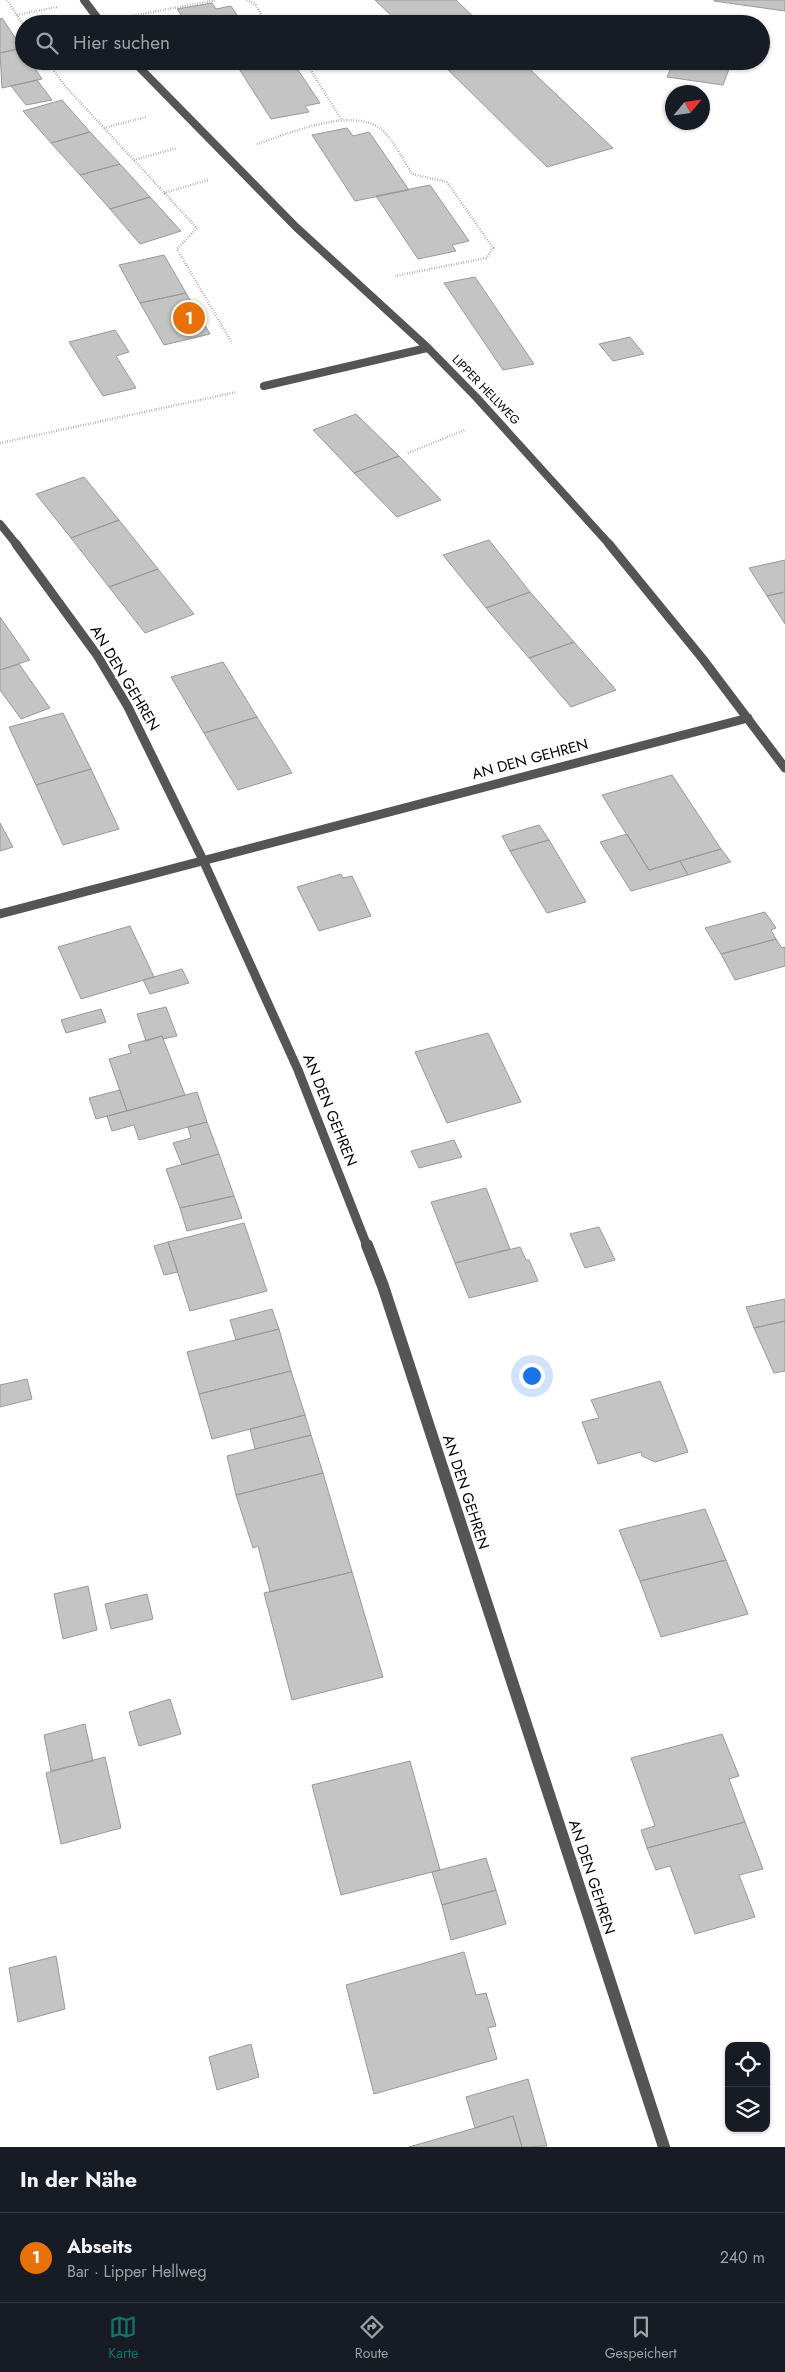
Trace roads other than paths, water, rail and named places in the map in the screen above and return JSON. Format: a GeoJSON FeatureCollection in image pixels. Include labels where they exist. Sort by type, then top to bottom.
{"type":"FeatureCollection","features":[{"type":"Feature","properties":{"kind":"street"},"geometry":{"type":"LineString","coordinates":[[84,0],[95,15]]}},
{"type":"Feature","properties":{"kind":"street","name":"LIPPER HELLWEG"},"geometry":{"type":"LineString","coordinates":[[142,70],[223,153],[357,284],[427,348],[504,426],[593,525],[663,608],[785,768]]}},
{"type":"Feature","properties":{"kind":"street"},"geometry":{"type":"LineString","coordinates":[[264,386],[427,348]]}},
{"type":"Feature","properties":{"kind":"street","name":"AN DEN GEHREN"},"geometry":{"type":"LineString","coordinates":[[0,524],[31,563],[97,656],[128,707],[203,860],[298,1070],[383,1286],[664,2147]]}},
{"type":"Feature","properties":{"kind":"street","name":"AN DEN GEHREN"},"geometry":{"type":"LineString","coordinates":[[0,914],[748,718]]}},
{"type":"Feature","properties":{"kind":"place","name":"Abseits"},"geometry":{"type":"Point","coordinates":[189,318]}}]}
